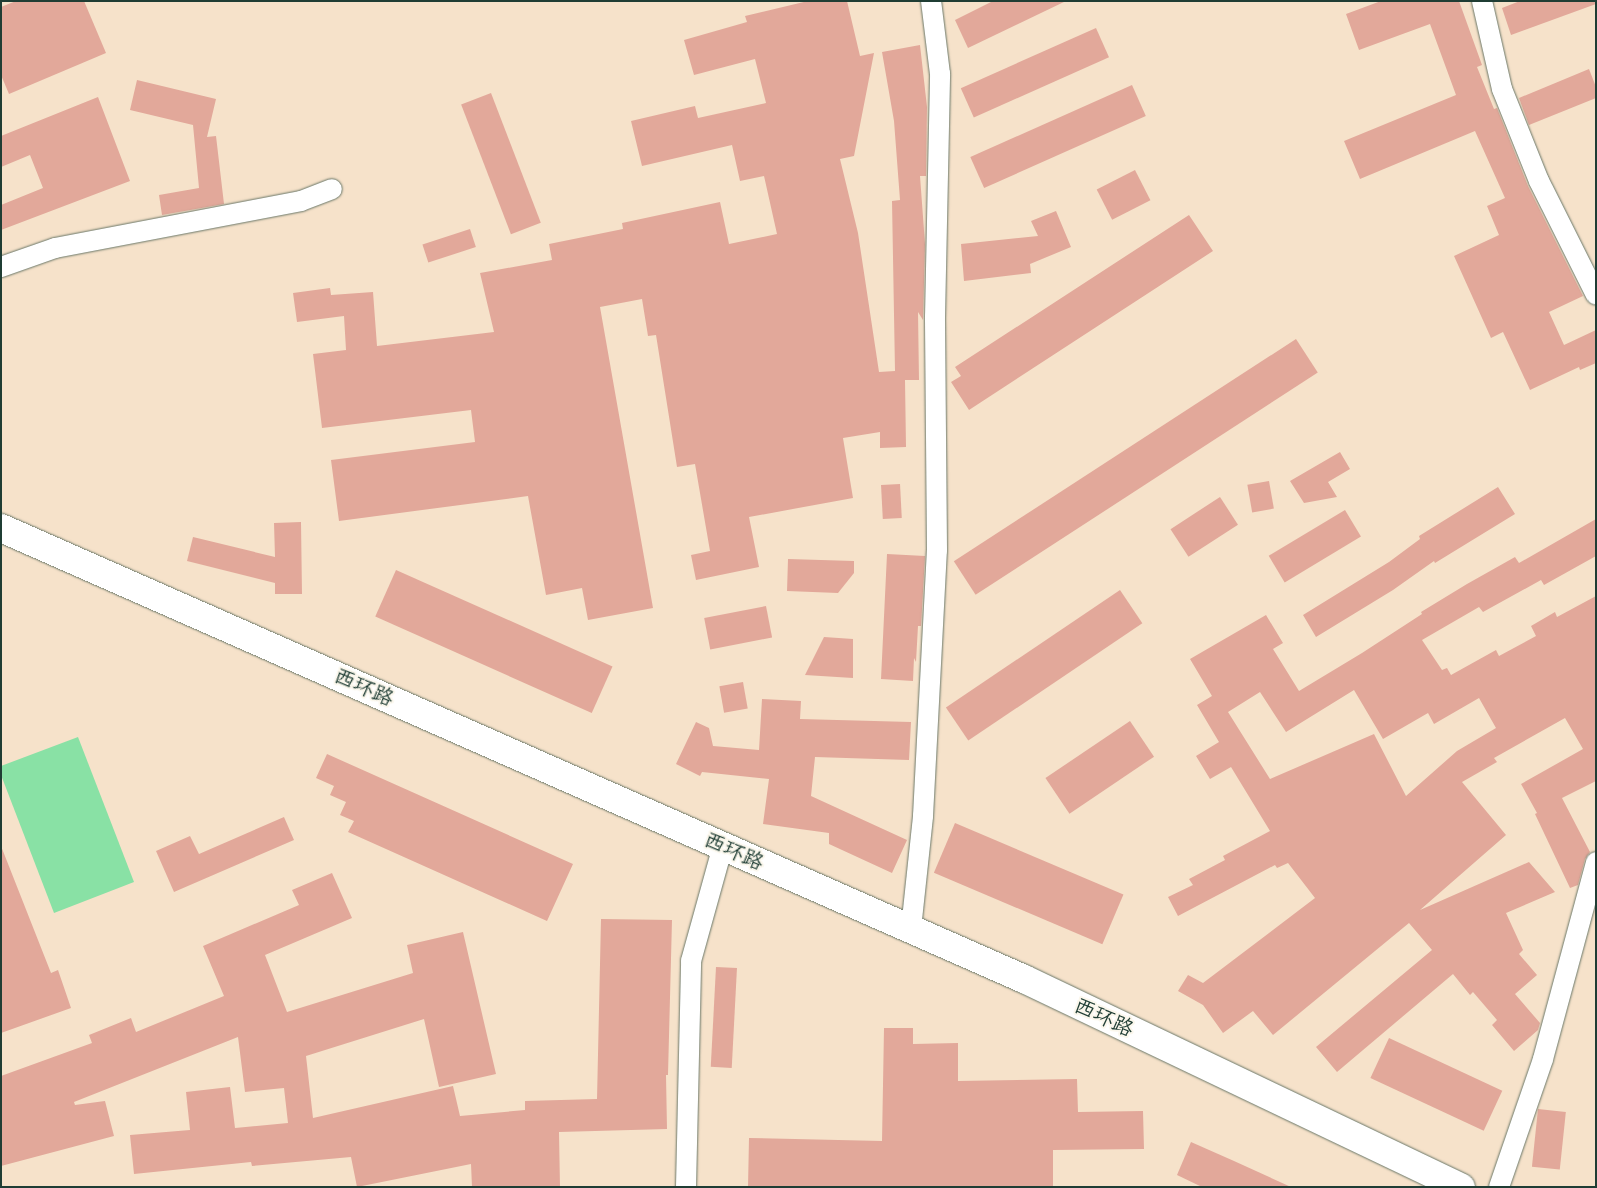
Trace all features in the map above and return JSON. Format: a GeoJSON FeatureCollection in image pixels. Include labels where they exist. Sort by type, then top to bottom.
{"type":"FeatureCollection","features":[{"type":"Feature","properties":{"kind":"street"},"geometry":{"type":"LineString","coordinates":[[911,929],[923,816],[937,550],[936,317],[940,74],[931,1]]}},
{"type":"Feature","properties":{"kind":"street"},"geometry":{"type":"LineString","coordinates":[[1482,1],[1502,89],[1540,182],[1596,295]]}},
{"type":"Feature","properties":{"kind":"street"},"geometry":{"type":"LineString","coordinates":[[1,267],[55,248],[301,201],[332,189]]}},
{"type":"Feature","properties":{"kind":"street","name":"西环路"},"geometry":{"type":"LineString","coordinates":[[1,528],[1024,979],[1461,1187]]}},
{"type":"Feature","properties":{"kind":"street"},"geometry":{"type":"LineString","coordinates":[[686,1187],[691,962],[723,846]]}},
{"type":"Feature","properties":{"kind":"street"},"geometry":{"type":"LineString","coordinates":[[1499,1187],[1543,1059],[1596,862]]}},
{"type":"Feature","properties":{"kind":"green space"},"geometry":{"type":"Polygon","coordinates":[[[78,737],[134,882],[54,913],[1,775],[1,766],[78,737]]]}},
{"type":"Feature","properties":{"kind":"building"},"geometry":{"type":"Polygon","coordinates":[[[16,1],[84,1],[106,53],[9,94],[1,75],[1,7],[16,1]]]}},
{"type":"Feature","properties":{"kind":"building"},"geometry":{"type":"Polygon","coordinates":[[[808,1],[847,1],[860,56],[874,53],[854,156],[840,159],[858,233],[879,372],[895,371],[892,201],[900,200],[894,121],[882,52],[920,45],[927,107],[926,176],[920,176],[925,244],[923,320],[918,312],[919,380],[905,380],[906,447],[880,448],[880,432],[843,438],[853,498],[749,517],[759,567],[696,580],[691,555],[710,551],[695,464],[677,467],[656,335],[648,336],[642,299],[600,307],[653,608],[588,620],[582,588],[546,595],[528,496],[339,521],[331,460],[475,442],[471,410],[322,428],[313,354],[346,350],[344,316],[297,322],[293,293],[330,288],[331,295],[373,292],[377,346],[494,332],[480,273],[552,260],[549,244],[623,229],[622,223],[720,202],[729,244],[777,234],[764,176],[740,181],[732,145],[642,166],[631,121],[695,106],[698,118],[766,103],[755,59],[694,75],[684,40],[747,22],[745,16],[808,1]]]}},
{"type":"Feature","properties":{"kind":"building"},"geometry":{"type":"Polygon","coordinates":[[[993,1],[1066,1],[968,48],[955,20],[993,1]]]}},
{"type":"Feature","properties":{"kind":"building"},"geometry":{"type":"Polygon","coordinates":[[[1381,1],[1459,1],[1482,65],[1477,67],[1494,109],[1497,108],[1528,186],[1583,296],[1549,312],[1564,345],[1596,330],[1596,363],[1580,370],[1579,367],[1530,390],[1503,332],[1491,338],[1454,256],[1499,235],[1487,206],[1505,198],[1475,131],[1360,179],[1344,141],[1456,95],[1430,24],[1359,50],[1346,14],[1381,1]]]}},
{"type":"Feature","properties":{"kind":"building"},"geometry":{"type":"Polygon","coordinates":[[[1520,1],[1596,1],[1596,4],[1511,35],[1502,8],[1520,1]]]}},
{"type":"Feature","properties":{"kind":"building"},"geometry":{"type":"Polygon","coordinates":[[[1096,28],[1109,57],[974,117],[961,88],[1096,28]]]}},
{"type":"Feature","properties":{"kind":"building"},"geometry":{"type":"Polygon","coordinates":[[[1589,69],[1596,87],[1596,98],[1529,125],[1519,98],[1589,69]]]}},
{"type":"Feature","properties":{"kind":"building"},"geometry":{"type":"Polygon","coordinates":[[[137,80],[216,99],[207,137],[216,136],[224,204],[162,215],[159,195],[199,188],[193,125],[130,110],[137,80]]]}},
{"type":"Feature","properties":{"kind":"building"},"geometry":{"type":"Polygon","coordinates":[[[1132,85],[1146,116],[984,188],[970,157],[1132,85]]]}},
{"type":"Feature","properties":{"kind":"building"},"geometry":{"type":"Polygon","coordinates":[[[491,93],[541,223],[511,234],[461,104],[491,93]]]}},
{"type":"Feature","properties":{"kind":"building"},"geometry":{"type":"Polygon","coordinates":[[[98,97],[130,181],[1,230],[1,205],[43,188],[30,155],[1,167],[1,136],[98,97]]]}},
{"type":"Feature","properties":{"kind":"building"},"geometry":{"type":"Polygon","coordinates":[[[1135,170],[1150,200],[1112,220],[1097,190],[1135,170]]]}},
{"type":"Feature","properties":{"kind":"building"},"geometry":{"type":"Polygon","coordinates":[[[1056,211],[1071,247],[1030,264],[1031,273],[964,281],[961,244],[1038,236],[1031,221],[1056,211]]]}},
{"type":"Feature","properties":{"kind":"building"},"geometry":{"type":"Polygon","coordinates":[[[1189,215],[1213,251],[969,410],[951,382],[961,376],[955,367],[1189,215]]]}},
{"type":"Feature","properties":{"kind":"building"},"geometry":{"type":"Polygon","coordinates":[[[470,229],[476,247],[428,263],[422,244],[470,229]]]}},
{"type":"Feature","properties":{"kind":"building"},"geometry":{"type":"Polygon","coordinates":[[[1296,339],[1318,373],[976,595],[954,561],[1296,339]]]}},
{"type":"Feature","properties":{"kind":"building"},"geometry":{"type":"Polygon","coordinates":[[[1340,452],[1350,469],[1328,482],[1337,497],[1304,503],[1290,481],[1340,452]]]}},
{"type":"Feature","properties":{"kind":"building"},"geometry":{"type":"Polygon","coordinates":[[[1269,481],[1274,509],[1252,512],[1247,485],[1269,481]]]}},
{"type":"Feature","properties":{"kind":"building"},"geometry":{"type":"Polygon","coordinates":[[[900,484],[902,518],[883,519],[881,485],[900,484]]]}},
{"type":"Feature","properties":{"kind":"building"},"geometry":{"type":"Polygon","coordinates":[[[1498,487],[1515,514],[1435,563],[1434,561],[1393,590],[1316,637],[1303,615],[1389,562],[1420,539],[1419,536],[1498,487]]]}},
{"type":"Feature","properties":{"kind":"building"},"geometry":{"type":"Polygon","coordinates":[[[1220,497],[1238,525],[1188,557],[1171,529],[1220,497]]]}},
{"type":"Feature","properties":{"kind":"building"},"geometry":{"type":"Polygon","coordinates":[[[1345,510],[1361,537],[1285,582],[1269,556],[1345,510]]]}},
{"type":"Feature","properties":{"kind":"building"},"geometry":{"type":"Polygon","coordinates":[[[1596,519],[1596,556],[1544,585],[1541,580],[1483,612],[1479,607],[1422,640],[1442,670],[1447,668],[1451,675],[1496,650],[1499,656],[1536,636],[1531,626],[1555,612],[1557,617],[1596,596],[1596,781],[1562,798],[1590,852],[1585,859],[1578,885],[1570,888],[1535,814],[1537,813],[1521,784],[1583,749],[1565,718],[1494,758],[1497,762],[1462,782],[1506,835],[1420,910],[1529,862],[1555,892],[1506,913],[1523,950],[1519,954],[1537,975],[1515,994],[1540,1023],[1538,1030],[1514,1051],[1492,1025],[1497,1020],[1473,992],[1470,995],[1453,974],[1337,1072],[1316,1047],[1432,950],[1409,923],[1273,1035],[1253,1011],[1223,1033],[1203,1005],[1178,991],[1188,975],[1203,983],[1315,898],[1288,863],[1277,868],[1275,865],[1178,916],[1168,897],[1193,885],[1189,879],[1225,860],[1223,856],[1270,831],[1231,767],[1210,779],[1196,756],[1219,742],[1197,705],[1212,696],[1190,659],[1266,615],[1283,643],[1273,649],[1299,691],[1362,653],[1422,614],[1421,612],[1467,584],[1515,557],[1519,563],[1596,519]],[[1354,690],[1286,732],[1260,692],[1228,712],[1270,779],[1374,734],[1406,796],[1457,751],[1496,728],[1479,698],[1434,724],[1428,713],[1383,739],[1354,690]]]}},
{"type":"Feature","properties":{"kind":"building"},"geometry":{"type":"Polygon","coordinates":[[[301,522],[302,594],[275,594],[275,583],[187,561],[193,537],[275,557],[274,523],[301,522]]]}},
{"type":"Feature","properties":{"kind":"building"},"geometry":{"type":"Polygon","coordinates":[[[887,554],[925,556],[921,626],[918,626],[913,681],[881,679],[887,554]]]}},
{"type":"Feature","properties":{"kind":"building"},"geometry":{"type":"Polygon","coordinates":[[[788,559],[854,561],[854,573],[838,593],[787,591],[788,559]]]}},
{"type":"Feature","properties":{"kind":"building"},"geometry":{"type":"Polygon","coordinates":[[[396,570],[613,666],[592,713],[375,617],[396,570]]]}},
{"type":"Feature","properties":{"kind":"building"},"geometry":{"type":"Polygon","coordinates":[[[1120,590],[1142,623],[968,741],[946,707],[1120,590]]]}},
{"type":"Feature","properties":{"kind":"building"},"geometry":{"type":"Polygon","coordinates":[[[766,606],[772,637],[710,649],[704,618],[766,606]]]}},
{"type":"Feature","properties":{"kind":"building"},"geometry":{"type":"Polygon","coordinates":[[[824,637],[853,639],[853,678],[805,675],[824,637]]]}},
{"type":"Feature","properties":{"kind":"building"},"geometry":{"type":"Polygon","coordinates":[[[743,682],[748,709],[724,713],[719,686],[743,682]]]}},
{"type":"Feature","properties":{"kind":"building"},"geometry":{"type":"Polygon","coordinates":[[[762,699],[801,701],[800,719],[911,722],[909,760],[815,757],[811,796],[907,840],[892,873],[829,844],[829,833],[763,824],[769,779],[702,772],[700,776],[676,764],[696,722],[709,728],[713,746],[759,750],[762,699]]]}},
{"type":"Feature","properties":{"kind":"building"},"geometry":{"type":"Polygon","coordinates":[[[1130,721],[1154,757],[1069,814],[1045,778],[1130,721]]]}},
{"type":"Feature","properties":{"kind":"building"},"geometry":{"type":"Polygon","coordinates":[[[327,754],[573,864],[547,921],[348,832],[354,821],[340,815],[346,802],[330,795],[334,786],[316,778],[327,754]]]}},
{"type":"Feature","properties":{"kind":"building"},"geometry":{"type":"Polygon","coordinates":[[[284,817],[294,840],[174,892],[156,851],[190,836],[199,854],[284,817]]]}},
{"type":"Feature","properties":{"kind":"building"},"geometry":{"type":"Polygon","coordinates":[[[955,823],[1123,895],[1102,944],[934,873],[955,823]]]}},
{"type":"Feature","properties":{"kind":"building"},"geometry":{"type":"Polygon","coordinates":[[[1,846],[51,973],[58,970],[71,1008],[1,1033],[1,846]]]}},
{"type":"Feature","properties":{"kind":"building"},"geometry":{"type":"Polygon","coordinates":[[[332,873],[352,918],[265,955],[287,1012],[413,973],[407,945],[463,932],[496,1074],[439,1087],[424,1019],[306,1056],[313,1118],[453,1086],[460,1116],[525,1110],[525,1101],[597,1099],[601,919],[672,920],[668,1075],[666,1075],[667,1129],[559,1132],[560,1187],[472,1187],[471,1164],[357,1187],[351,1157],[252,1166],[251,1162],[134,1174],[130,1135],[190,1130],[186,1092],[230,1087],[235,1128],[288,1123],[284,1088],[245,1092],[238,1037],[74,1102],[75,1105],[105,1101],[114,1136],[1,1166],[1,1076],[92,1043],[89,1035],[131,1018],[136,1032],[224,996],[203,946],[299,905],[292,890],[332,873]]]}},
{"type":"Feature","properties":{"kind":"building"},"geometry":{"type":"Polygon","coordinates":[[[716,967],[737,968],[732,1068],[711,1067],[716,967]]]}},
{"type":"Feature","properties":{"kind":"building"},"geometry":{"type":"Polygon","coordinates":[[[884,1028],[913,1028],[913,1044],[958,1043],[958,1081],[1077,1079],[1078,1112],[1143,1111],[1144,1149],[1053,1150],[1053,1187],[748,1187],[749,1138],[882,1141],[884,1028]]]}},
{"type":"Feature","properties":{"kind":"building"},"geometry":{"type":"Polygon","coordinates":[[[1389,1038],[1502,1091],[1484,1131],[1370,1078],[1389,1038]]]}},
{"type":"Feature","properties":{"kind":"building"},"geometry":{"type":"Polygon","coordinates":[[[1538,1109],[1566,1112],[1560,1170],[1532,1167],[1538,1109]]]}},
{"type":"Feature","properties":{"kind":"building"},"geometry":{"type":"Polygon","coordinates":[[[1191,1142],[1291,1187],[1202,1187],[1177,1175],[1191,1142]]]}}]}
